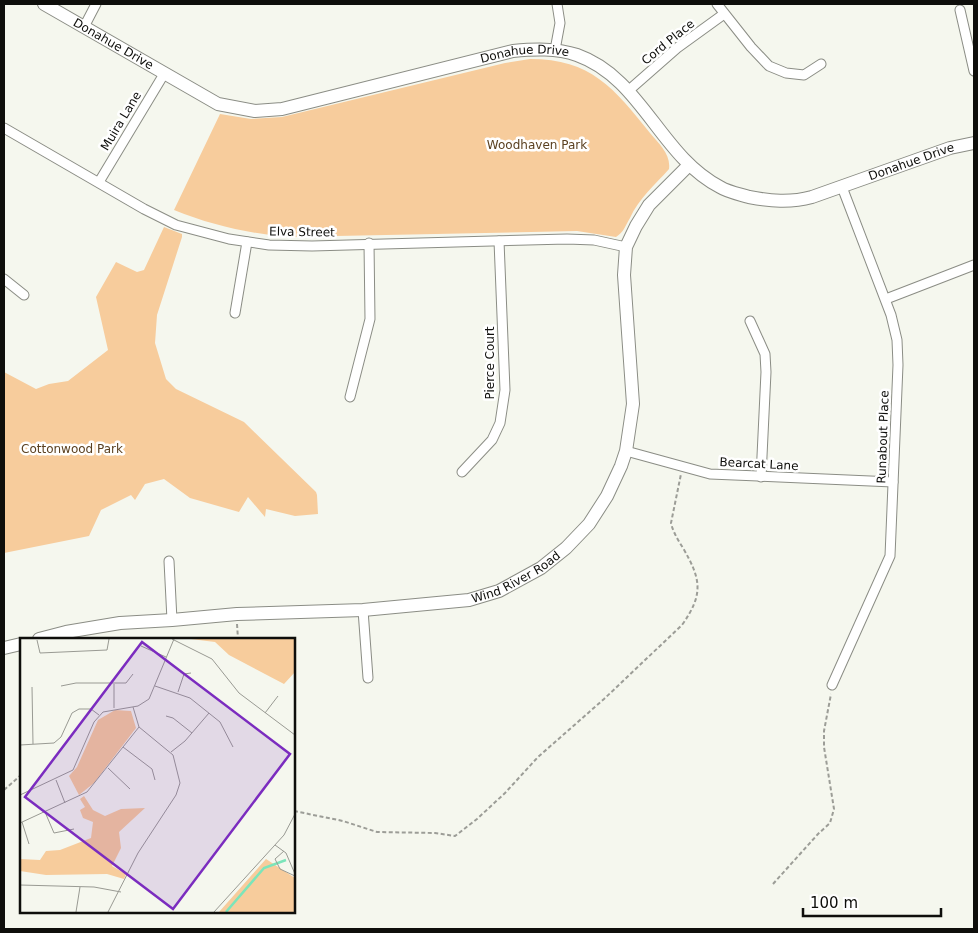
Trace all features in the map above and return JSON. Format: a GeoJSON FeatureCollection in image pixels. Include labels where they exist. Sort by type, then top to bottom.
{"type":"FeatureCollection","features":[{"type":"Feature","properties":{"kind":"street","name":"Donahue Drive"},"geometry":{"type":"LineString","coordinates":[[44,4],[218,104],[255,111],[282,109],[513,51],[555,50],[577,55],[615,78],[689,164],[707,180],[721,188],[767,201],[800,200],[950,148],[974,143]]}},
{"type":"Feature","properties":{"kind":"street"},"geometry":{"type":"LineString","coordinates":[[84,26],[96,4]]}},
{"type":"Feature","properties":{"kind":"street"},"geometry":{"type":"LineString","coordinates":[[555,50],[560,23],[557,4]]}},
{"type":"Feature","properties":{"kind":"street"},"geometry":{"type":"LineString","coordinates":[[717,4],[751,48],[769,66],[786,73],[804,75],[821,64]]}},
{"type":"Feature","properties":{"kind":"street"},"geometry":{"type":"LineString","coordinates":[[960,10],[974,71]]}},
{"type":"Feature","properties":{"kind":"street","name":"Cord Place"},"geometry":{"type":"LineString","coordinates":[[628,91],[676,48],[724,14]]}},
{"type":"Feature","properties":{"kind":"street","name":"Muira Lane"},"geometry":{"type":"LineString","coordinates":[[99,182],[164,74]]}},
{"type":"Feature","properties":{"kind":"street","name":"Elva Street"},"geometry":{"type":"LineString","coordinates":[[4,128],[144,209],[176,224],[211,235],[247,242],[290,246],[567,239],[594,240],[626,247]]}},
{"type":"Feature","properties":{"kind":"street","name":"Wind River Road"},"geometry":{"type":"LineString","coordinates":[[43,638],[120,623],[237,614],[363,610],[469,600],[499,590],[528,577],[560,553],[589,524],[610,489],[626,451],[633,404],[624,275],[626,247],[649,205],[689,164]]}},
{"type":"Feature","properties":{"kind":"street","name":"Runabout Place"},"geometry":{"type":"LineString","coordinates":[[832,684],[890,556],[898,365],[897,340],[892,315],[842,187]]}},
{"type":"Feature","properties":{"kind":"street","name":"Pierce Court"},"geometry":{"type":"LineString","coordinates":[[462,472],[492,440],[500,423],[505,390],[499,241]]}},
{"type":"Feature","properties":{"kind":"street"},"geometry":{"type":"LineString","coordinates":[[235,313],[247,242]]}},
{"type":"Feature","properties":{"kind":"street"},"geometry":{"type":"LineString","coordinates":[[350,397],[370,319],[368,243]]}},
{"type":"Feature","properties":{"kind":"street"},"geometry":{"type":"LineString","coordinates":[[886,299],[974,265]]}},
{"type":"Feature","properties":{"kind":"street"},"geometry":{"type":"LineString","coordinates":[[4,279],[24,295]]}},
{"type":"Feature","properties":{"kind":"street"},"geometry":{"type":"LineString","coordinates":[[750,320],[765,354],[766,372],[761,477]]}},
{"type":"Feature","properties":{"kind":"street","name":"Bearcat Lane"},"geometry":{"type":"LineString","coordinates":[[626,451],[710,474],[893,482]]}},
{"type":"Feature","properties":{"kind":"street"},"geometry":{"type":"LineString","coordinates":[[169,561],[172,620]]}},
{"type":"Feature","properties":{"kind":"street"},"geometry":{"type":"LineString","coordinates":[[363,610],[368,678]]}},
{"type":"Feature","properties":{"kind":"street"},"geometry":{"type":"LineString","coordinates":[[4,648],[20,644]]}},
{"type":"Feature","properties":{"kind":"path"},"geometry":{"type":"LineString","coordinates":[[295,812],[343,821],[377,832],[405,834],[435,833],[454,836],[477,819],[505,793],[538,757],[604,699],[682,625],[691,612],[698,588],[696,574],[694,567],[673,531],[671,523],[682,466]]}},
{"type":"Feature","properties":{"kind":"path"},"geometry":{"type":"LineString","coordinates":[[237,614],[238,638]]}},
{"type":"Feature","properties":{"kind":"path"},"geometry":{"type":"LineString","coordinates":[[773,884],[830,823],[834,809],[824,747],[824,731],[832,684]]}},
{"type":"Feature","properties":{"kind":"path"},"geometry":{"type":"LineString","coordinates":[[4,790],[20,775]]}},
{"type":"Feature","properties":{"kind":"green space","name":"Woodhaven Park"},"geometry":{"type":"Polygon","coordinates":[[[530,59],[551,60],[569,64],[599,79],[625,102],[666,154],[669,169],[643,198],[623,231],[616,237],[577,231],[287,237],[229,228],[174,210],[220,114],[251,119],[282,117],[505,63],[530,59]]]}},
{"type":"Feature","properties":{"kind":"green space","name":"Cottonwood Park"},"geometry":{"type":"Polygon","coordinates":[[[164,227],[182,234],[157,315],[155,343],[166,379],[176,389],[244,422],[316,492],[318,514],[295,516],[266,509],[265,517],[248,497],[239,512],[190,498],[164,479],[145,484],[135,500],[131,495],[101,510],[89,536],[4,553],[4,372],[36,389],[49,384],[68,381],[108,350],[96,297],[116,262],[137,272],[144,270],[164,227]]]}}]}
